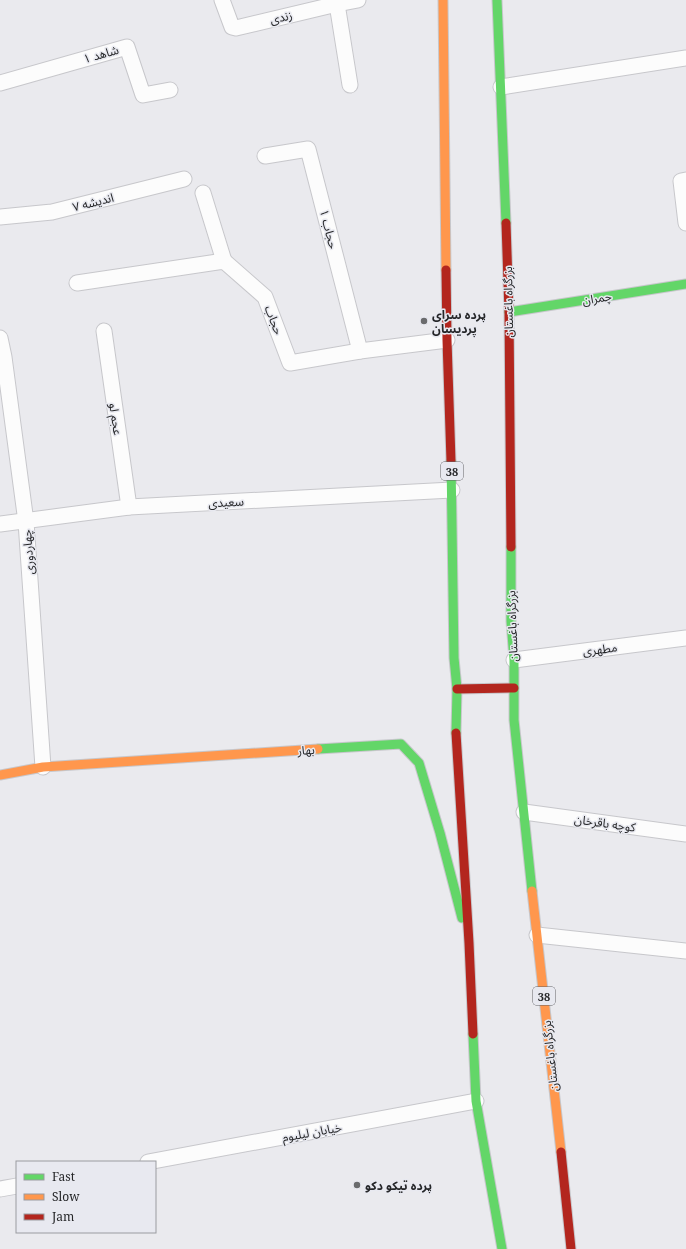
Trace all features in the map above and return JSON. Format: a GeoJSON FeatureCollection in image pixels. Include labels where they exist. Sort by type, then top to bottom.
{"type":"FeatureCollection","features":[{"type":"Feature","properties":{"kind":"main road","name":"38"},"geometry":{"type":"LineString","coordinates":[[443,0],[447,340],[452,490],[456,733],[469,943],[476,1101],[502,1249]]}},
{"type":"Feature","properties":{"kind":"main road","name":"بزرگراه باغستان"},"geometry":{"type":"LineString","coordinates":[[497,0],[509,312],[511,621],[514,660],[514,720],[571,1249]]}},
{"type":"Feature","properties":{"kind":"main road","name":"چمران"},"geometry":{"type":"LineString","coordinates":[[509,312],[686,284]]}},
{"type":"Feature","properties":{"kind":"main road"},"geometry":{"type":"LineString","coordinates":[[456,689],[514,688]]}},
{"type":"Feature","properties":{"kind":"main road","name":"بهار"},"geometry":{"type":"LineString","coordinates":[[0,775],[43,767],[401,744],[419,763],[440,833],[469,943]]}},
{"type":"Feature","properties":{"kind":"street","name":"زندی"},"geometry":{"type":"LineString","coordinates":[[222,0],[232,27],[236,28],[358,0]]}},
{"type":"Feature","properties":{"kind":"street"},"geometry":{"type":"LineString","coordinates":[[337,4],[350,85]]}},
{"type":"Feature","properties":{"kind":"street","name":"شاهد ۱"},"geometry":{"type":"LineString","coordinates":[[0,83],[127,47],[143,95],[170,90]]}},
{"type":"Feature","properties":{"kind":"street"},"geometry":{"type":"LineString","coordinates":[[501,86],[686,58]]}},
{"type":"Feature","properties":{"kind":"street","name":"حجاب ۱"},"geometry":{"type":"LineString","coordinates":[[264,156],[308,149],[360,351]]}},
{"type":"Feature","properties":{"kind":"street","name":"اندیشه ۷"},"geometry":{"type":"LineString","coordinates":[[0,217],[52,212],[184,179]]}},
{"type":"Feature","properties":{"kind":"street"},"geometry":{"type":"LineString","coordinates":[[686,180],[681,181],[686,223]]}},
{"type":"Feature","properties":{"kind":"street"},"geometry":{"type":"LineString","coordinates":[[76,283],[224,261],[203,193]]}},
{"type":"Feature","properties":{"kind":"street","name":"حجاب"},"geometry":{"type":"LineString","coordinates":[[224,261],[265,297],[290,363],[360,351],[447,340]]}},
{"type":"Feature","properties":{"kind":"street","name":"عجم لو"},"geometry":{"type":"LineString","coordinates":[[104,331],[129,507]]}},
{"type":"Feature","properties":{"kind":"street","name":"چهاردوری"},"geometry":{"type":"LineString","coordinates":[[0,338],[4,357],[26,522],[43,767]]}},
{"type":"Feature","properties":{"kind":"street","name":"سعیدی"},"geometry":{"type":"LineString","coordinates":[[0,524],[26,522],[129,507],[452,490]]}},
{"type":"Feature","properties":{"kind":"street","name":"مطهری"},"geometry":{"type":"LineString","coordinates":[[514,660],[686,638]]}},
{"type":"Feature","properties":{"kind":"street","name":"کوچه باقرخان"},"geometry":{"type":"LineString","coordinates":[[524,812],[686,834]]}},
{"type":"Feature","properties":{"kind":"street"},"geometry":{"type":"LineString","coordinates":[[537,935],[686,951]]}},
{"type":"Feature","properties":{"kind":"street","name":"خیابان لیلیوم"},"geometry":{"type":"LineString","coordinates":[[153,1161],[476,1101]]}},
{"type":"Feature","properties":{"kind":"street"},"geometry":{"type":"LineString","coordinates":[[0,1189],[16,1186]]}},
{"type":"Feature","properties":{"kind":"traffic: fast"},"geometry":{"type":"LineString","coordinates":[[497,0],[506,223]]}},
{"type":"Feature","properties":{"kind":"traffic: fast"},"geometry":{"type":"LineString","coordinates":[[509,312],[686,284]]}},
{"type":"Feature","properties":{"kind":"traffic: fast"},"geometry":{"type":"LineString","coordinates":[[451,461],[454,658],[457,689],[456,733]]}},
{"type":"Feature","properties":{"kind":"traffic: fast"},"geometry":{"type":"LineString","coordinates":[[511,547],[511,621],[514,660],[514,720],[532,891]]}},
{"type":"Feature","properties":{"kind":"traffic: fast"},"geometry":{"type":"LineString","coordinates":[[318,749],[401,744],[419,763],[440,833],[462,918]]}},
{"type":"Feature","properties":{"kind":"traffic: fast"},"geometry":{"type":"LineString","coordinates":[[473,1034],[476,1101],[502,1249]]}},
{"type":"Feature","properties":{"kind":"traffic: slow"},"geometry":{"type":"LineString","coordinates":[[443,0],[446,270]]}},
{"type":"Feature","properties":{"kind":"traffic: slow"},"geometry":{"type":"LineString","coordinates":[[0,775],[43,767],[318,749]]}},
{"type":"Feature","properties":{"kind":"traffic: slow"},"geometry":{"type":"LineString","coordinates":[[532,891],[561,1152]]}},
{"type":"Feature","properties":{"kind":"traffic: jam"},"geometry":{"type":"LineString","coordinates":[[506,223],[509,312],[511,547]]}},
{"type":"Feature","properties":{"kind":"traffic: jam"},"geometry":{"type":"LineString","coordinates":[[446,270],[451,461]]}},
{"type":"Feature","properties":{"kind":"traffic: jam"},"geometry":{"type":"LineString","coordinates":[[457,689],[514,688]]}},
{"type":"Feature","properties":{"kind":"traffic: jam"},"geometry":{"type":"LineString","coordinates":[[456,733],[473,1034]]}},
{"type":"Feature","properties":{"kind":"traffic: jam"},"geometry":{"type":"LineString","coordinates":[[561,1152],[571,1249]]}},
{"type":"Feature","properties":{"kind":"place","name":"پرده سرای پردیسان"},"geometry":{"type":"Point","coordinates":[424,321]}},
{"type":"Feature","properties":{"kind":"place","name":"پرده تیکو دکو"},"geometry":{"type":"Point","coordinates":[357,1185]}}]}
